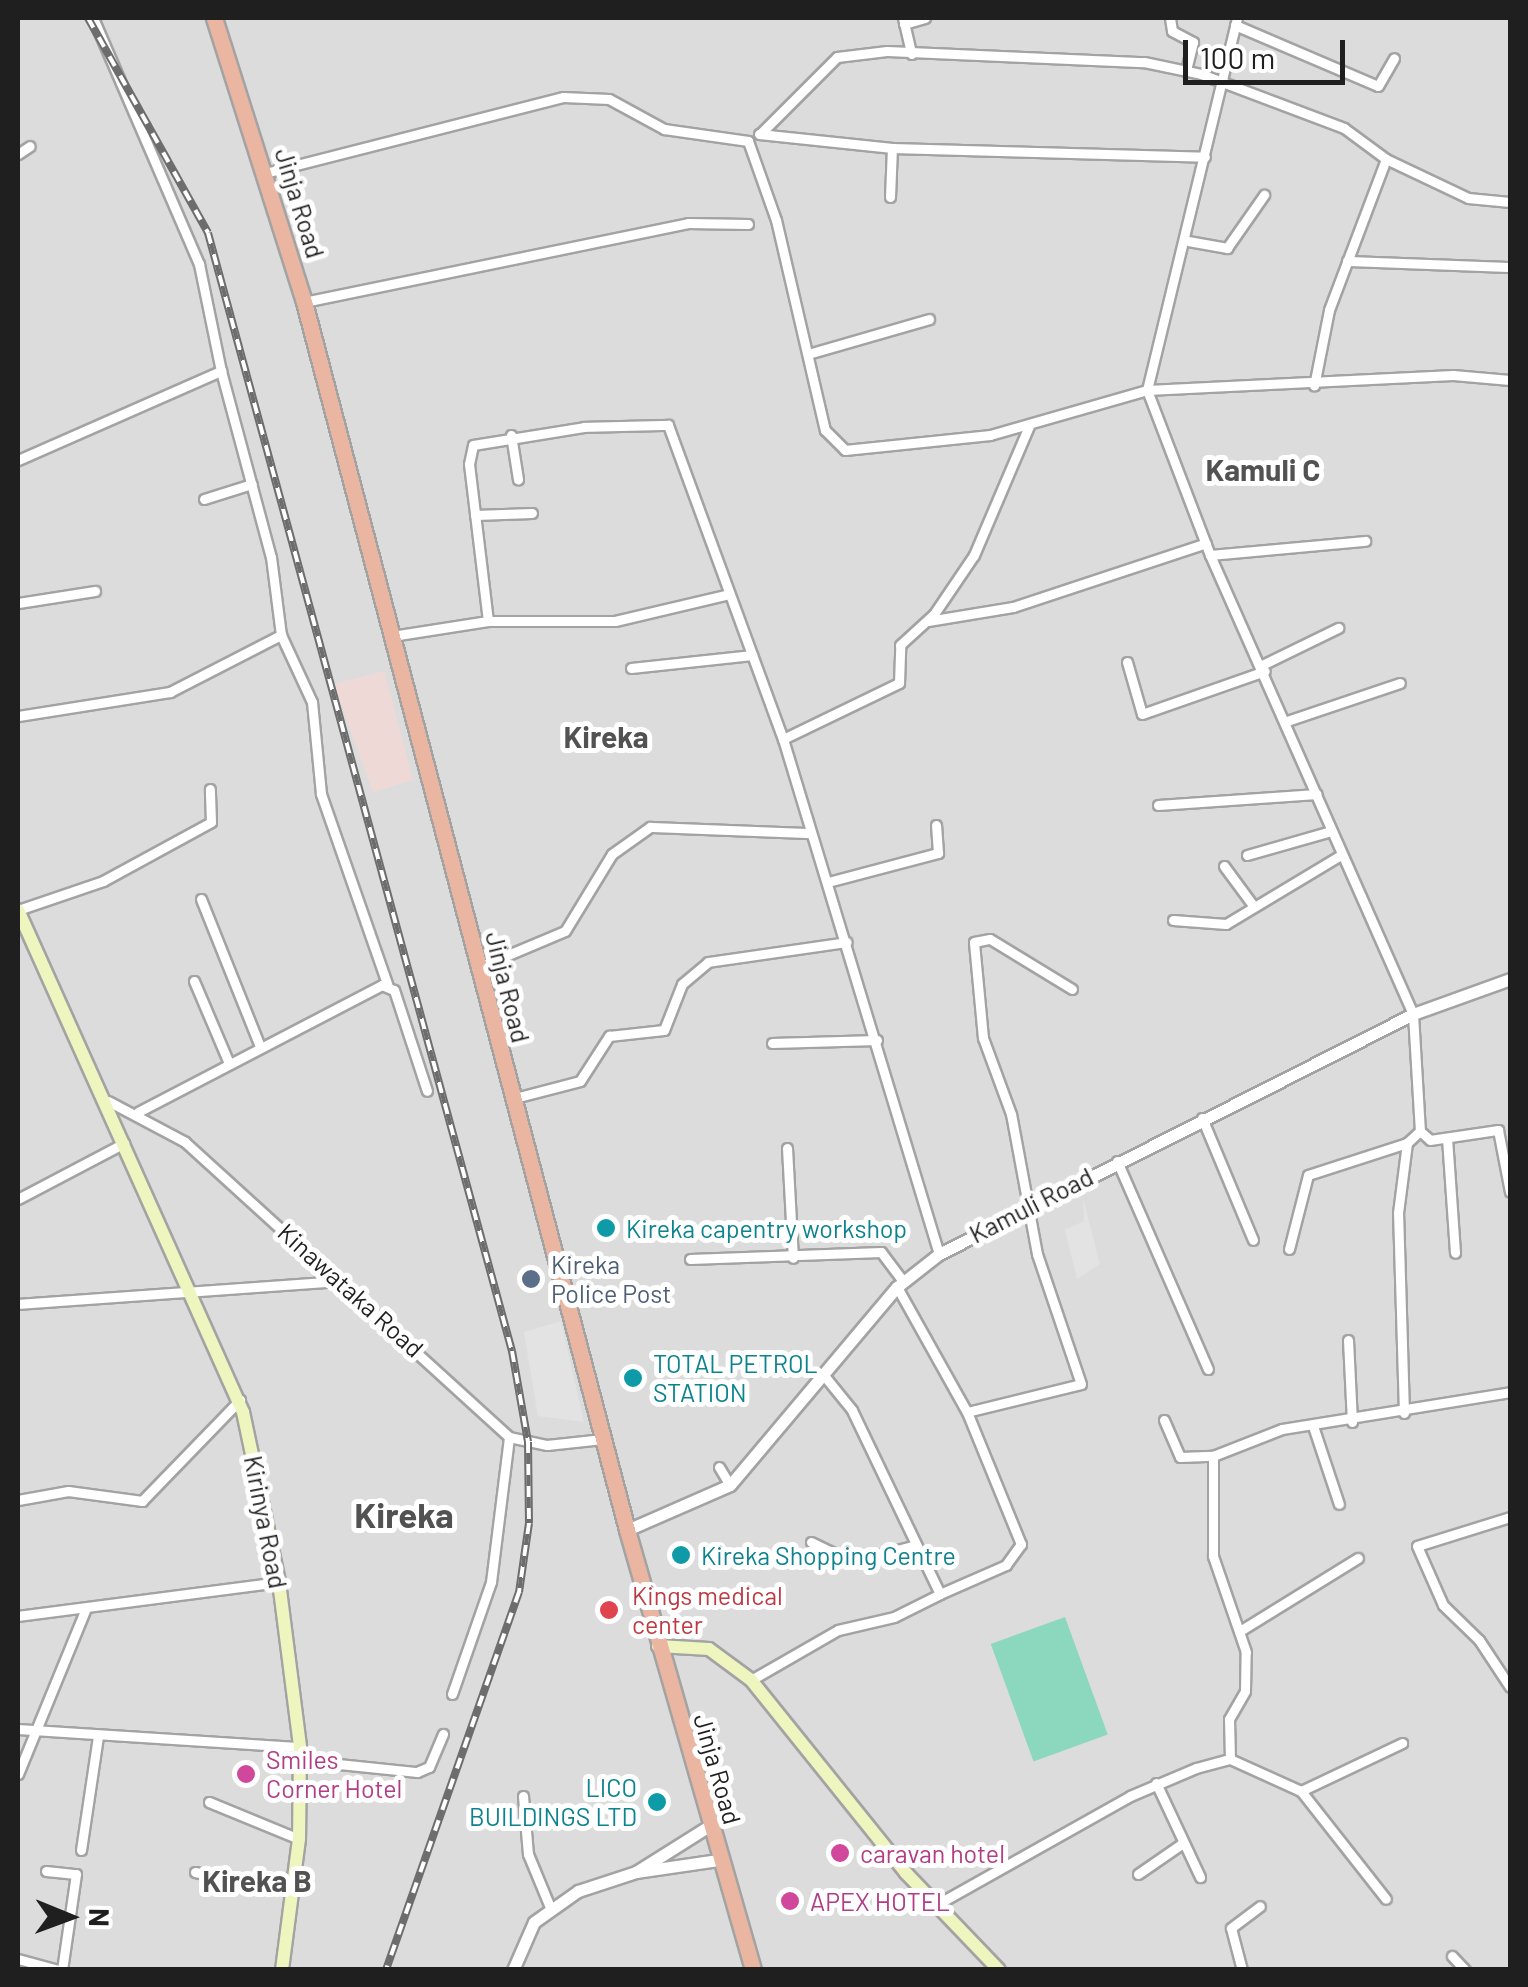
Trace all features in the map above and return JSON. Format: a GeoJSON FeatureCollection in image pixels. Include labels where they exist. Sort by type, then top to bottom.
{"type":"FeatureCollection","features":[{"type":"Feature","properties":{"kind":"highway","name":"Jinja Road"},"geometry":{"type":"LineString","coordinates":[[214,18],[304,302],[658,1646],[718,1860],[754,1970]]}},
{"type":"Feature","properties":{"kind":"main road","name":"Kirinya Road"},"geometry":{"type":"LineString","coordinates":[[18,912],[108,1101],[240,1400],[279,1582],[300,1753],[298,1839],[282,1970]]}},
{"type":"Feature","properties":{"kind":"main road"},"geometry":{"type":"LineString","coordinates":[[658,1646],[709,1649],[750,1680],[936,1905],[1000,1970]]}},
{"type":"Feature","properties":{"kind":"street"},"geometry":{"type":"LineString","coordinates":[[93,18],[199,264],[221,371],[252,484],[280,634],[312,702],[322,794],[427,1091]]}},
{"type":"Feature","properties":{"kind":"street"},"geometry":{"type":"LineString","coordinates":[[911,54],[904,21],[925,18]]}},
{"type":"Feature","properties":{"kind":"street"},"geometry":{"type":"LineString","coordinates":[[1170,18],[1172,31],[1193,42],[1186,71]]}},
{"type":"Feature","properties":{"kind":"street"},"geometry":{"type":"LineString","coordinates":[[1394,58],[1378,86],[1236,21],[1188,241],[1159,321],[1147,390],[1210,554],[1264,668],[1341,855],[1413,1014],[1420,1131]]}},
{"type":"Feature","properties":{"kind":"street"},"geometry":{"type":"LineString","coordinates":[[265,172],[563,97],[609,99],[664,129],[748,141],[760,134],[837,57],[1036,52],[1186,71],[1221,81],[1344,128],[1386,160],[1468,198],[1510,202]]}},
{"type":"Feature","properties":{"kind":"street"},"geometry":{"type":"LineString","coordinates":[[760,134],[892,148],[1204,157]]}},
{"type":"Feature","properties":{"kind":"street"},"geometry":{"type":"LineString","coordinates":[[748,141],[808,354],[825,430],[844,450],[1029,426],[1147,390],[1314,386],[1452,375],[1510,380]]}},
{"type":"Feature","properties":{"kind":"street"},"geometry":{"type":"LineString","coordinates":[[18,154],[30,146]]}},
{"type":"Feature","properties":{"kind":"street"},"geometry":{"type":"LineString","coordinates":[[890,196],[892,148]]}},
{"type":"Feature","properties":{"kind":"street"},"geometry":{"type":"LineString","coordinates":[[1314,386],[1347,261],[1386,160]]}},
{"type":"Feature","properties":{"kind":"street"},"geometry":{"type":"LineString","coordinates":[[1188,241],[1228,248],[1264,195]]}},
{"type":"Feature","properties":{"kind":"street"},"geometry":{"type":"LineString","coordinates":[[304,302],[688,223],[748,224]]}},
{"type":"Feature","properties":{"kind":"street"},"geometry":{"type":"LineString","coordinates":[[1347,261],[1510,268]]}},
{"type":"Feature","properties":{"kind":"street"},"geometry":{"type":"LineString","coordinates":[[808,354],[929,319]]}},
{"type":"Feature","properties":{"kind":"street"},"geometry":{"type":"LineString","coordinates":[[18,460],[221,371]]}},
{"type":"Feature","properties":{"kind":"street"},"geometry":{"type":"LineString","coordinates":[[488,621],[469,451],[477,441],[511,435],[668,425],[783,739],[808,833],[828,882],[878,1040],[939,1254]]}},
{"type":"Feature","properties":{"kind":"street"},"geometry":{"type":"LineString","coordinates":[[783,739],[899,683],[900,645],[928,621],[974,555],[1029,426]]}},
{"type":"Feature","properties":{"kind":"street"},"geometry":{"type":"LineString","coordinates":[[511,435],[518,479]]}},
{"type":"Feature","properties":{"kind":"street"},"geometry":{"type":"LineString","coordinates":[[204,499],[252,484]]}},
{"type":"Feature","properties":{"kind":"street"},"geometry":{"type":"LineString","coordinates":[[475,516],[532,512]]}},
{"type":"Feature","properties":{"kind":"street"},"geometry":{"type":"LineString","coordinates":[[1210,554],[1365,541]]}},
{"type":"Feature","properties":{"kind":"street"},"geometry":{"type":"LineString","coordinates":[[928,621],[1013,606],[1206,543]]}},
{"type":"Feature","properties":{"kind":"street"},"geometry":{"type":"LineString","coordinates":[[18,603],[96,591]]}},
{"type":"Feature","properties":{"kind":"street"},"geometry":{"type":"LineString","coordinates":[[391,636],[488,621],[594,624],[729,594]]}},
{"type":"Feature","properties":{"kind":"street"},"geometry":{"type":"LineString","coordinates":[[1126,662],[1142,714],[1264,668],[1338,628]]}},
{"type":"Feature","properties":{"kind":"street"},"geometry":{"type":"LineString","coordinates":[[18,716],[170,692],[280,634]]}},
{"type":"Feature","properties":{"kind":"street"},"geometry":{"type":"LineString","coordinates":[[631,668],[752,655]]}},
{"type":"Feature","properties":{"kind":"street"},"geometry":{"type":"LineString","coordinates":[[1287,722],[1400,683]]}},
{"type":"Feature","properties":{"kind":"street"},"geometry":{"type":"LineString","coordinates":[[18,912],[103,881],[211,822],[210,789]]}},
{"type":"Feature","properties":{"kind":"street"},"geometry":{"type":"LineString","coordinates":[[1158,805],[1317,794]]}},
{"type":"Feature","properties":{"kind":"street"},"geometry":{"type":"LineString","coordinates":[[828,882],[938,854],[936,825]]}},
{"type":"Feature","properties":{"kind":"street"},"geometry":{"type":"LineString","coordinates":[[477,968],[565,931],[612,854],[650,827],[808,833]]}},
{"type":"Feature","properties":{"kind":"street"},"geometry":{"type":"LineString","coordinates":[[1247,856],[1332,831]]}},
{"type":"Feature","properties":{"kind":"street"},"geometry":{"type":"LineString","coordinates":[[1173,920],[1217,927],[1341,855]]}},
{"type":"Feature","properties":{"kind":"street"},"geometry":{"type":"LineString","coordinates":[[1224,866],[1252,904]]}},
{"type":"Feature","properties":{"kind":"street"},"geometry":{"type":"LineString","coordinates":[[201,899],[258,1044]]}},
{"type":"Feature","properties":{"kind":"street"},"geometry":{"type":"LineString","coordinates":[[968,1412],[1080,1385],[1027,1206],[1010,1114],[982,1038],[974,942],[990,939],[1072,989]]}},
{"type":"Feature","properties":{"kind":"street"},"geometry":{"type":"LineString","coordinates":[[511,1099],[580,1081],[610,1036],[664,1030],[682,984],[708,962],[847,942]]}},
{"type":"Feature","properties":{"kind":"street","name":"Kamuli Road"},"geometry":{"type":"LineString","coordinates":[[627,1530],[730,1485],[826,1378],[900,1284],[939,1254],[1027,1206],[1413,1014],[1510,980]]}},
{"type":"Feature","properties":{"kind":"street"},"geometry":{"type":"LineString","coordinates":[[194,981],[228,1061]]}},
{"type":"Feature","properties":{"kind":"street"},"geometry":{"type":"LineString","coordinates":[[138,1112],[258,1044],[386,984]]}},
{"type":"Feature","properties":{"kind":"street"},"geometry":{"type":"LineString","coordinates":[[772,1043],[878,1040]]}},
{"type":"Feature","properties":{"kind":"street","name":"Kinawataka Road"},"geometry":{"type":"LineString","coordinates":[[108,1101],[138,1112],[185,1142],[509,1437]]}},
{"type":"Feature","properties":{"kind":"street"},"geometry":{"type":"LineString","coordinates":[[1202,1118],[1253,1240]]}},
{"type":"Feature","properties":{"kind":"street"},"geometry":{"type":"LineString","coordinates":[[1420,1131],[1447,1138],[1498,1130],[1510,1192]]}},
{"type":"Feature","properties":{"kind":"street"},"geometry":{"type":"LineString","coordinates":[[1289,1248],[1308,1175],[1407,1143],[1420,1131]]}},
{"type":"Feature","properties":{"kind":"street"},"geometry":{"type":"LineString","coordinates":[[1447,1138],[1454,1253]]}},
{"type":"Feature","properties":{"kind":"street"},"geometry":{"type":"LineString","coordinates":[[18,1199],[124,1143]]}},
{"type":"Feature","properties":{"kind":"street"},"geometry":{"type":"LineString","coordinates":[[1404,1413],[1398,1213],[1407,1143]]}},
{"type":"Feature","properties":{"kind":"street"},"geometry":{"type":"LineString","coordinates":[[788,1148],[793,1258]]}},
{"type":"Feature","properties":{"kind":"street"},"geometry":{"type":"LineString","coordinates":[[1117,1161],[1208,1369]]}},
{"type":"Feature","properties":{"kind":"street"},"geometry":{"type":"LineString","coordinates":[[690,1259],[881,1252],[968,1412],[1021,1550],[894,1617],[838,1630],[750,1680]]}},
{"type":"Feature","properties":{"kind":"street"},"geometry":{"type":"LineString","coordinates":[[18,1304],[342,1281]]}},
{"type":"Feature","properties":{"kind":"street"},"geometry":{"type":"LineString","coordinates":[[1348,1340],[1352,1422]]}},
{"type":"Feature","properties":{"kind":"street"},"geometry":{"type":"LineString","coordinates":[[826,1378],[852,1410],[940,1594]]}},
{"type":"Feature","properties":{"kind":"street"},"geometry":{"type":"LineString","coordinates":[[1164,1420],[1180,1457],[1213,1456],[1282,1429],[1352,1422],[1510,1392]]}},
{"type":"Feature","properties":{"kind":"street"},"geometry":{"type":"LineString","coordinates":[[18,1500],[68,1491],[142,1501],[240,1400]]}},
{"type":"Feature","properties":{"kind":"street"},"geometry":{"type":"LineString","coordinates":[[1313,1426],[1339,1504]]}},
{"type":"Feature","properties":{"kind":"street"},"geometry":{"type":"LineString","coordinates":[[452,1694],[491,1582],[509,1437],[548,1445],[603,1439]]}},
{"type":"Feature","properties":{"kind":"street"},"geometry":{"type":"LineString","coordinates":[[1213,1456],[1212,1556],[1244,1629],[1246,1683],[1229,1719],[1230,1759]]}},
{"type":"Feature","properties":{"kind":"street"},"geometry":{"type":"LineString","coordinates":[[719,1467],[730,1485]]}},
{"type":"Feature","properties":{"kind":"street"},"geometry":{"type":"LineString","coordinates":[[1510,1516],[1417,1546],[1442,1605],[1488,1650],[1510,1688]]}},
{"type":"Feature","properties":{"kind":"street"},"geometry":{"type":"LineString","coordinates":[[810,1542],[852,1562],[916,1544]]}},
{"type":"Feature","properties":{"kind":"street"},"geometry":{"type":"LineString","coordinates":[[1244,1629],[1358,1558]]}},
{"type":"Feature","properties":{"kind":"street"},"geometry":{"type":"LineString","coordinates":[[18,1616],[85,1611],[279,1582]]}},
{"type":"Feature","properties":{"kind":"street"},"geometry":{"type":"LineString","coordinates":[[18,1774],[85,1611]]}},
{"type":"Feature","properties":{"kind":"street"},"geometry":{"type":"LineString","coordinates":[[18,1729],[300,1753],[417,1772],[429,1767],[443,1734]]}},
{"type":"Feature","properties":{"kind":"street"},"geometry":{"type":"LineString","coordinates":[[81,1850],[98,1736]]}},
{"type":"Feature","properties":{"kind":"street"},"geometry":{"type":"LineString","coordinates":[[1301,1791],[1402,1743]]}},
{"type":"Feature","properties":{"kind":"street"},"geometry":{"type":"LineString","coordinates":[[936,1905],[1156,1783],[1230,1759],[1301,1791],[1386,1899]]}},
{"type":"Feature","properties":{"kind":"street"},"geometry":{"type":"LineString","coordinates":[[1156,1783],[1200,1877]]}},
{"type":"Feature","properties":{"kind":"street"},"geometry":{"type":"LineString","coordinates":[[523,1796],[528,1854],[550,1907]]}},
{"type":"Feature","properties":{"kind":"street"},"geometry":{"type":"LineString","coordinates":[[209,1802],[298,1839]]}},
{"type":"Feature","properties":{"kind":"street"},"geometry":{"type":"LineString","coordinates":[[513,1970],[524,1937],[550,1907],[636,1872],[708,1826]]}},
{"type":"Feature","properties":{"kind":"street"},"geometry":{"type":"LineString","coordinates":[[1138,1874],[1183,1842]]}},
{"type":"Feature","properties":{"kind":"street"},"geometry":{"type":"LineString","coordinates":[[636,1872],[718,1860]]}},
{"type":"Feature","properties":{"kind":"street"},"geometry":{"type":"LineString","coordinates":[[18,1958],[60,1970],[76,1874],[46,1871]]}},
{"type":"Feature","properties":{"kind":"street"},"geometry":{"type":"LineString","coordinates":[[195,1872],[293,1892]]}},
{"type":"Feature","properties":{"kind":"street"},"geometry":{"type":"LineString","coordinates":[[1242,1970],[1231,1928],[1260,1906]]}},
{"type":"Feature","properties":{"kind":"street"},"geometry":{"type":"LineString","coordinates":[[1452,1956],[1465,1970]]}},
{"type":"Feature","properties":{"kind":"shaded area"},"geometry":{"type":"Polygon","coordinates":[[[18,18],[1510,18],[1510,1969],[18,1969],[18,18]]]}},
{"type":"Feature","properties":{"kind":"shaded area"},"geometry":{"type":"Polygon","coordinates":[[[384,671],[413,780],[373,792],[334,684],[384,671]]]}},
{"type":"Feature","properties":{"kind":"shaded area"},"geometry":{"type":"Polygon","coordinates":[[[1083,1198],[1100,1264],[1077,1279],[1065,1230],[1084,1221],[1083,1198]]]}},
{"type":"Feature","properties":{"kind":"shaded area"},"geometry":{"type":"Polygon","coordinates":[[[561,1321],[584,1422],[538,1416],[524,1332],[561,1321]]]}},
{"type":"Feature","properties":{"kind":"green space"},"geometry":{"type":"Polygon","coordinates":[[[1065,1617],[1108,1734],[1034,1761],[991,1644],[1065,1617]]]}},
{"type":"Feature","properties":{"kind":"railway"},"geometry":{"type":"LineString","coordinates":[[88,18],[208,233],[512,1351],[528,1442],[529,1523],[519,1592],[386,1970]]}},
{"type":"Feature","properties":{"kind":"place","name":"Kireka capentry workshop"},"geometry":{"type":"Point","coordinates":[606,1228]}},
{"type":"Feature","properties":{"kind":"place","name":"Kireka Police Post"},"geometry":{"type":"Point","coordinates":[531,1279]}},
{"type":"Feature","properties":{"kind":"place","name":"TOTAL PETROL STATION"},"geometry":{"type":"Point","coordinates":[633,1378]}},
{"type":"Feature","properties":{"kind":"place","name":"Kireka Shopping Centre"},"geometry":{"type":"Point","coordinates":[681,1555]}},
{"type":"Feature","properties":{"kind":"place","name":"Kings medical center"},"geometry":{"type":"Point","coordinates":[609,1610]}},
{"type":"Feature","properties":{"kind":"place","name":"Smiles Corner Hotel"},"geometry":{"type":"Point","coordinates":[246,1774]}},
{"type":"Feature","properties":{"kind":"place","name":"LICO BUILDINGS LTD"},"geometry":{"type":"Point","coordinates":[657,1802]}},
{"type":"Feature","properties":{"kind":"place","name":"caravan hotel"},"geometry":{"type":"Point","coordinates":[840,1853]}},
{"type":"Feature","properties":{"kind":"place","name":"APEX HOTEL"},"geometry":{"type":"Point","coordinates":[790,1901]}},
{"type":"Feature","properties":{"kind":"district","name":"Kamuli C"},"geometry":{"type":"Point","coordinates":[1263,469]}},
{"type":"Feature","properties":{"kind":"district","name":"Kireka"},"geometry":{"type":"Point","coordinates":[606,736]}},
{"type":"Feature","properties":{"kind":"district","name":"Kireka"},"geometry":{"type":"Point","coordinates":[404,1514]}},
{"type":"Feature","properties":{"kind":"district","name":"Kireka B"},"geometry":{"type":"Point","coordinates":[257,1880]}}]}
